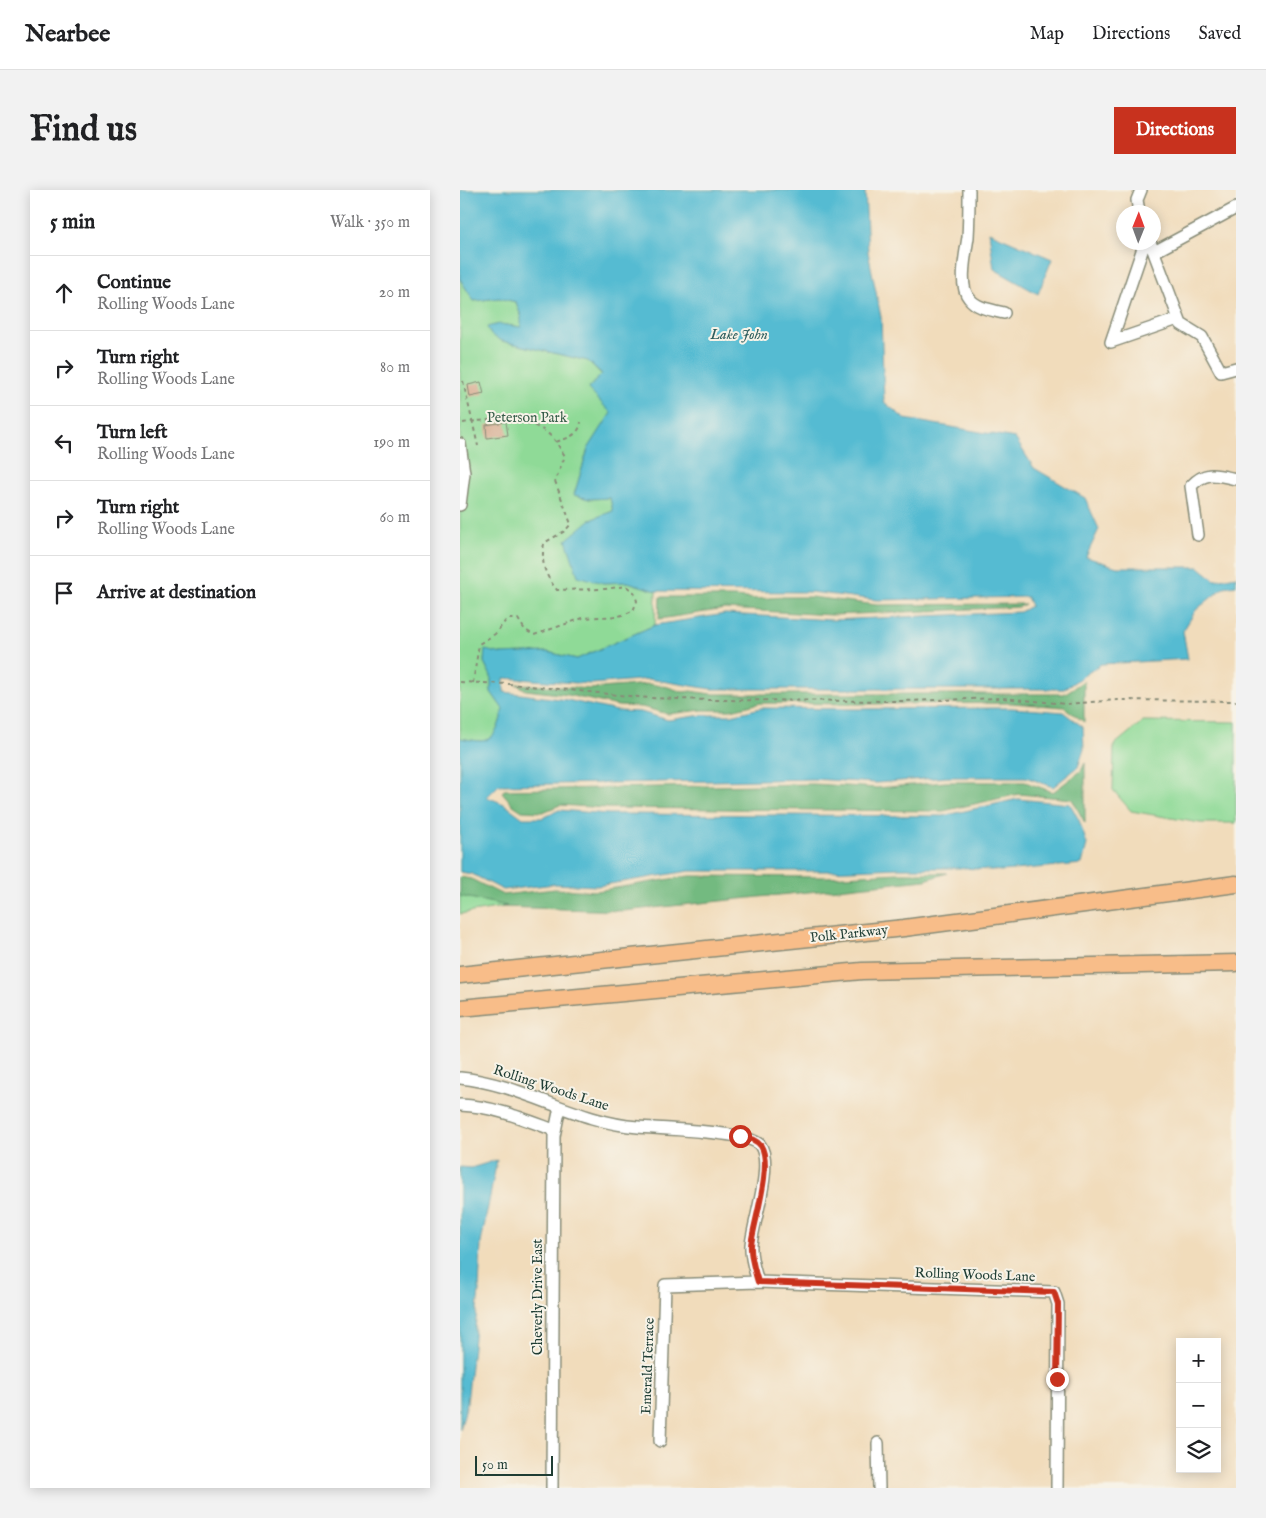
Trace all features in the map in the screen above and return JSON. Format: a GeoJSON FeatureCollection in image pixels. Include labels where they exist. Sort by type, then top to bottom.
{"type":"FeatureCollection","features":[{"type":"Feature","properties":{"kind":"highway","name":"Polk Parkway"},"geometry":{"type":"LineString","coordinates":[[460,974],[904,928],[1236,884]]}},
{"type":"Feature","properties":{"kind":"highway"},"geometry":{"type":"LineString","coordinates":[[460,1008],[862,971],[1236,963]]}},
{"type":"Feature","properties":{"kind":"street"},"geometry":{"type":"LineString","coordinates":[[969,190],[964,284],[968,298],[982,308],[1004,313]]}},
{"type":"Feature","properties":{"kind":"street"},"geometry":{"type":"LineString","coordinates":[[1138,205],[1137,200],[1142,190]]}},
{"type":"Feature","properties":{"kind":"street"},"geometry":{"type":"LineString","coordinates":[[1161,243],[1236,208]]}},
{"type":"Feature","properties":{"kind":"street"},"geometry":{"type":"LineString","coordinates":[[1142,250],[1111,342],[1180,321]]}},
{"type":"Feature","properties":{"kind":"street"},"geometry":{"type":"LineString","coordinates":[[1153,250],[1180,321],[1202,337],[1221,372],[1236,368]]}},
{"type":"Feature","properties":{"kind":"street"},"geometry":{"type":"LineString","coordinates":[[460,448],[464,473],[460,505]]}},
{"type":"Feature","properties":{"kind":"street"},"geometry":{"type":"LineString","coordinates":[[1198,536],[1191,486],[1198,478],[1211,474],[1236,479]]}},
{"type":"Feature","properties":{"kind":"street","name":"Rolling Woods Lane"},"geometry":{"type":"LineString","coordinates":[[460,1078],[475,1079],[512,1088],[600,1121],[628,1126],[723,1134],[754,1140],[760,1146],[765,1166],[765,1175],[751,1247],[758,1282]]}},
{"type":"Feature","properties":{"kind":"street"},"geometry":{"type":"LineString","coordinates":[[460,1105],[474,1105],[554,1130]]}},
{"type":"Feature","properties":{"kind":"street","name":"Cheverly Drive East"},"geometry":{"type":"LineString","coordinates":[[552,1488],[554,1130],[560,1107]]}},
{"type":"Feature","properties":{"kind":"street","name":"Rolling Woods Lane"},"geometry":{"type":"LineString","coordinates":[[665,1291],[665,1285],[758,1282],[1054,1292],[1058,1304],[1057,1488]]}},
{"type":"Feature","properties":{"kind":"street","name":"Emerald Terrace"},"geometry":{"type":"LineString","coordinates":[[660,1441],[665,1291]]}},
{"type":"Feature","properties":{"kind":"street"},"geometry":{"type":"LineString","coordinates":[[878,1443],[879,1488]]}},
{"type":"Feature","properties":{"kind":"path"},"geometry":{"type":"LineString","coordinates":[[462,381],[478,446]]}},
{"type":"Feature","properties":{"kind":"path"},"geometry":{"type":"LineString","coordinates":[[463,424],[507,420],[520,422],[546,431],[566,456],[555,481],[571,524],[565,531],[544,542],[542,556],[547,578],[557,590],[605,589],[626,586],[634,592],[637,601],[633,611],[619,616],[583,618],[534,635],[525,630],[518,619],[507,619],[495,634],[479,644],[473,683]]}},
{"type":"Feature","properties":{"kind":"path"},"geometry":{"type":"LineString","coordinates":[[556,442],[574,436],[580,428],[581,422]]}},
{"type":"Feature","properties":{"kind":"path"},"geometry":{"type":"LineString","coordinates":[[460,682],[509,684],[639,697],[708,700],[902,701],[1002,698],[1066,704],[1118,700],[1236,701]]}},
{"type":"Feature","properties":{"kind":"green space","name":"Peterson Park"},"geometry":{"type":"Polygon","coordinates":[[[460,279],[474,301],[499,298],[516,302],[521,316],[522,327],[499,324],[502,341],[588,361],[602,375],[612,412],[588,449],[574,495],[589,499],[610,498],[613,511],[590,520],[603,583],[628,582],[656,591],[655,625],[577,659],[547,652],[502,654],[485,651],[484,662],[491,676],[491,692],[503,709],[497,730],[491,737],[481,741],[460,738],[460,279]]]}},
{"type":"Feature","properties":{"kind":"green space"},"geometry":{"type":"Polygon","coordinates":[[[660,597],[735,597],[757,599],[811,597],[877,605],[1025,604],[1019,607],[832,615],[725,609],[659,619],[660,597]]]}},
{"type":"Feature","properties":{"kind":"green space"},"geometry":{"type":"Polygon","coordinates":[[[1084,681],[1084,722],[1064,707],[1012,703],[761,703],[731,710],[702,710],[668,714],[642,707],[618,706],[568,695],[526,690],[516,684],[590,689],[649,684],[683,692],[691,691],[711,694],[1064,694],[1084,681]]]}},
{"type":"Feature","properties":{"kind":"green space"},"geometry":{"type":"Polygon","coordinates":[[[1143,721],[1236,722],[1236,823],[1200,823],[1131,811],[1113,790],[1114,745],[1143,721]]]}},
{"type":"Feature","properties":{"kind":"green space"},"geometry":{"type":"Polygon","coordinates":[[[1085,763],[1085,823],[1072,799],[1019,794],[943,811],[608,808],[560,805],[543,812],[522,811],[513,805],[502,792],[504,790],[813,784],[877,788],[946,782],[1025,782],[1053,792],[1081,771],[1085,763]]]}},
{"type":"Feature","properties":{"kind":"green space"},"geometry":{"type":"Polygon","coordinates":[[[899,873],[947,873],[925,880],[623,911],[501,907],[507,906],[460,896],[460,877],[471,879],[503,895],[555,889],[597,891],[689,876],[826,877],[899,873]]]}},
{"type":"Feature","properties":{"kind":"green space"},"geometry":{"type":"Polygon","coordinates":[[[460,896],[509,906],[460,914],[460,896]]]}},
{"type":"Feature","properties":{"kind":"water","name":"Lake John"},"geometry":{"type":"Polygon","coordinates":[[[460,190],[865,190],[868,252],[881,317],[884,402],[905,419],[1015,438],[1034,468],[1085,498],[1099,529],[1086,557],[1117,567],[1199,567],[1215,580],[1236,576],[1236,585],[1224,587],[1196,610],[1183,631],[1188,659],[1101,664],[1064,689],[711,689],[649,679],[591,684],[504,678],[504,692],[567,700],[617,711],[641,712],[668,720],[703,715],[731,715],[761,708],[1012,708],[1063,712],[1083,727],[1084,749],[1078,767],[1053,787],[1026,777],[946,777],[876,783],[813,779],[499,785],[487,797],[504,804],[523,818],[542,818],[559,810],[608,814],[943,816],[1018,799],[1070,804],[1079,820],[1087,844],[1082,864],[1001,871],[965,868],[899,868],[826,871],[689,871],[597,886],[555,884],[503,890],[472,874],[460,872],[460,738],[481,741],[491,737],[497,730],[503,709],[491,692],[491,676],[484,662],[485,650],[502,654],[547,652],[577,659],[655,625],[725,614],[832,620],[1020,612],[1031,606],[1027,597],[877,600],[811,592],[656,591],[628,582],[603,583],[578,576],[566,540],[590,520],[613,511],[610,498],[589,499],[574,495],[588,449],[611,413],[588,389],[602,374],[588,361],[502,341],[491,335],[487,327],[499,324],[521,327],[521,316],[516,302],[499,298],[474,301],[460,279],[460,190]]]}},
{"type":"Feature","properties":{"kind":"water"},"geometry":{"type":"Polygon","coordinates":[[[989,232],[1052,259],[1038,294],[994,269],[989,232]]]}},
{"type":"Feature","properties":{"kind":"water"},"geometry":{"type":"Polygon","coordinates":[[[497,1160],[481,1243],[479,1291],[467,1403],[460,1430],[460,1167],[471,1168],[497,1160]]]}},
{"type":"Feature","properties":{"kind":"building"},"geometry":{"type":"Polygon","coordinates":[[[481,382],[484,394],[470,397],[468,385],[481,382]]]}},
{"type":"Feature","properties":{"kind":"building"},"geometry":{"type":"Polygon","coordinates":[[[506,422],[508,435],[487,438],[486,425],[506,422]]]}},
{"type":"Feature","properties":{"kind":"route"},"geometry":{"type":"LineString","coordinates":[[740,1136],[754,1140],[760,1146],[764,1157],[765,1175],[751,1247],[758,1282],[1054,1292],[1058,1304],[1057,1379]]}}]}
